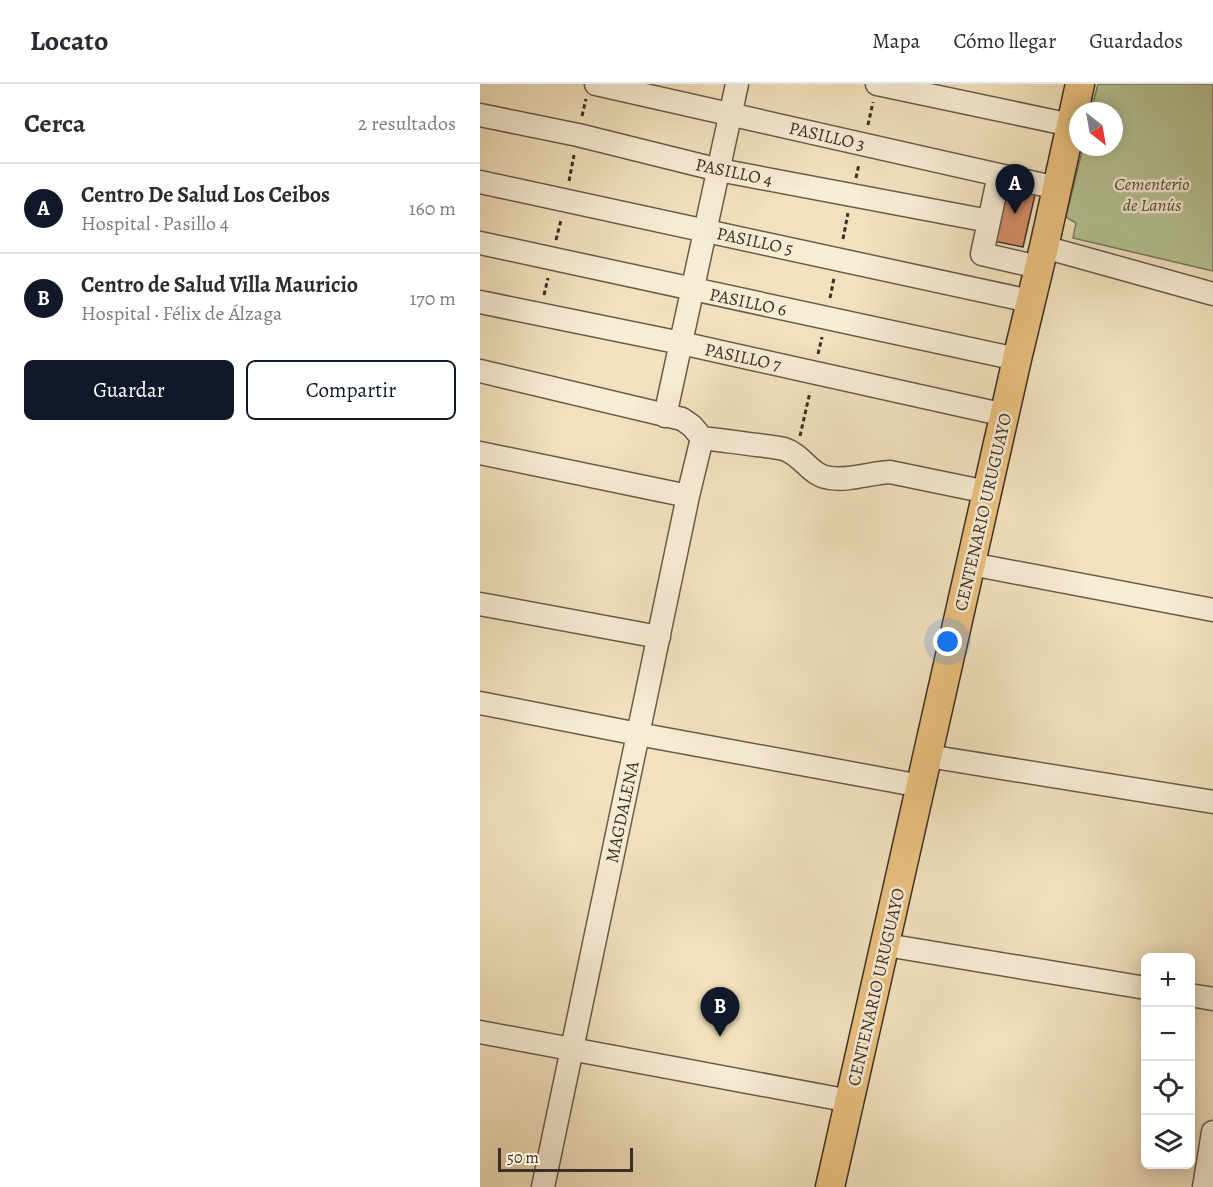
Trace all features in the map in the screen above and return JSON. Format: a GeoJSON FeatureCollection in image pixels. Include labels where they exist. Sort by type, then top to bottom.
{"type":"FeatureCollection","features":[{"type":"Feature","properties":{"kind":"main road","name":"CENTENARIO URUGUAYO"},"geometry":{"type":"LineString","coordinates":[[1076,102],[1080,84]]}},
{"type":"Feature","properties":{"kind":"main road","name":"CENTENARIO URUGUAYO"},"geometry":{"type":"LineString","coordinates":[[830,1187],[1069,134]]}},
{"type":"Feature","properties":{"kind":"street","name":"PASILLO 3"},"geometry":{"type":"LineString","coordinates":[[596,84],[1057,188]]}},
{"type":"Feature","properties":{"kind":"street"},"geometry":{"type":"LineString","coordinates":[[665,416],[737,84]]}},
{"type":"Feature","properties":{"kind":"street"},"geometry":{"type":"LineString","coordinates":[[877,84],[1069,125]]}},
{"type":"Feature","properties":{"kind":"street","name":"PASILLO 4"},"geometry":{"type":"LineString","coordinates":[[480,115],[578,135],[719,170],[989,221]]}},
{"type":"Feature","properties":{"kind":"street"},"geometry":{"type":"LineString","coordinates":[[999,175],[982,254],[1041,257],[1213,294]]}},
{"type":"Feature","properties":{"kind":"street","name":"PASILLO 5"},"geometry":{"type":"LineString","coordinates":[[480,182],[1030,301]]}},
{"type":"Feature","properties":{"kind":"street","name":"PASILLO 6"},"geometry":{"type":"LineString","coordinates":[[480,243],[1017,359]]}},
{"type":"Feature","properties":{"kind":"street","name":"PASILLO 7"},"geometry":{"type":"LineString","coordinates":[[480,302],[681,343],[1005,415]]}},
{"type":"Feature","properties":{"kind":"street"},"geometry":{"type":"LineString","coordinates":[[480,371],[682,419],[692,426],[702,438],[783,449],[796,455],[817,474],[828,478],[840,479],[890,472],[987,492]]}},
{"type":"Feature","properties":{"kind":"street","name":"MAGDALENA"},"geometry":{"type":"LineString","coordinates":[[543,1187],[702,438]]}},
{"type":"Feature","properties":{"kind":"street"},"geometry":{"type":"LineString","coordinates":[[480,453],[688,496]]}},
{"type":"Feature","properties":{"kind":"street"},"geometry":{"type":"LineString","coordinates":[[971,564],[1213,610]]}},
{"type":"Feature","properties":{"kind":"street"},"geometry":{"type":"LineString","coordinates":[[480,604],[659,637]]}},
{"type":"Feature","properties":{"kind":"street"},"geometry":{"type":"LineString","coordinates":[[480,703],[921,786]]}},
{"type":"Feature","properties":{"kind":"street"},"geometry":{"type":"LineString","coordinates":[[928,756],[1213,802]]}},
{"type":"Feature","properties":{"kind":"street"},"geometry":{"type":"LineString","coordinates":[[886,945],[1141,986]]}},
{"type":"Feature","properties":{"kind":"street"},"geometry":{"type":"LineString","coordinates":[[1195,996],[1213,999]]}},
{"type":"Feature","properties":{"kind":"street"},"geometry":{"type":"LineString","coordinates":[[480,1032],[850,1101]]}},
{"type":"Feature","properties":{"kind":"street"},"geometry":{"type":"LineString","coordinates":[[1204,1187],[1213,1132]]}},
{"type":"Feature","properties":{"kind":"green space","name":"Cementerio de Lanús"},"geometry":{"type":"Polygon","coordinates":[[[1098,84],[1213,84],[1213,271],[1073,238],[1076,223],[1066,217],[1081,156],[1123,156],[1123,102],[1093,102],[1098,84]]]}},
{"type":"Feature","properties":{"kind":"building"},"geometry":{"type":"Polygon","coordinates":[[[1006,180],[1037,186],[1023,247],[993,241],[1006,180]]]}},
{"type":"Feature","properties":{"kind":"place","name":"Centro De Salud Los Ceibos"},"geometry":{"type":"Point","coordinates":[1015,214]}},
{"type":"Feature","properties":{"kind":"place","name":"Centro de Salud Villa Mauricio"},"geometry":{"type":"Point","coordinates":[720,1037]}}]}
